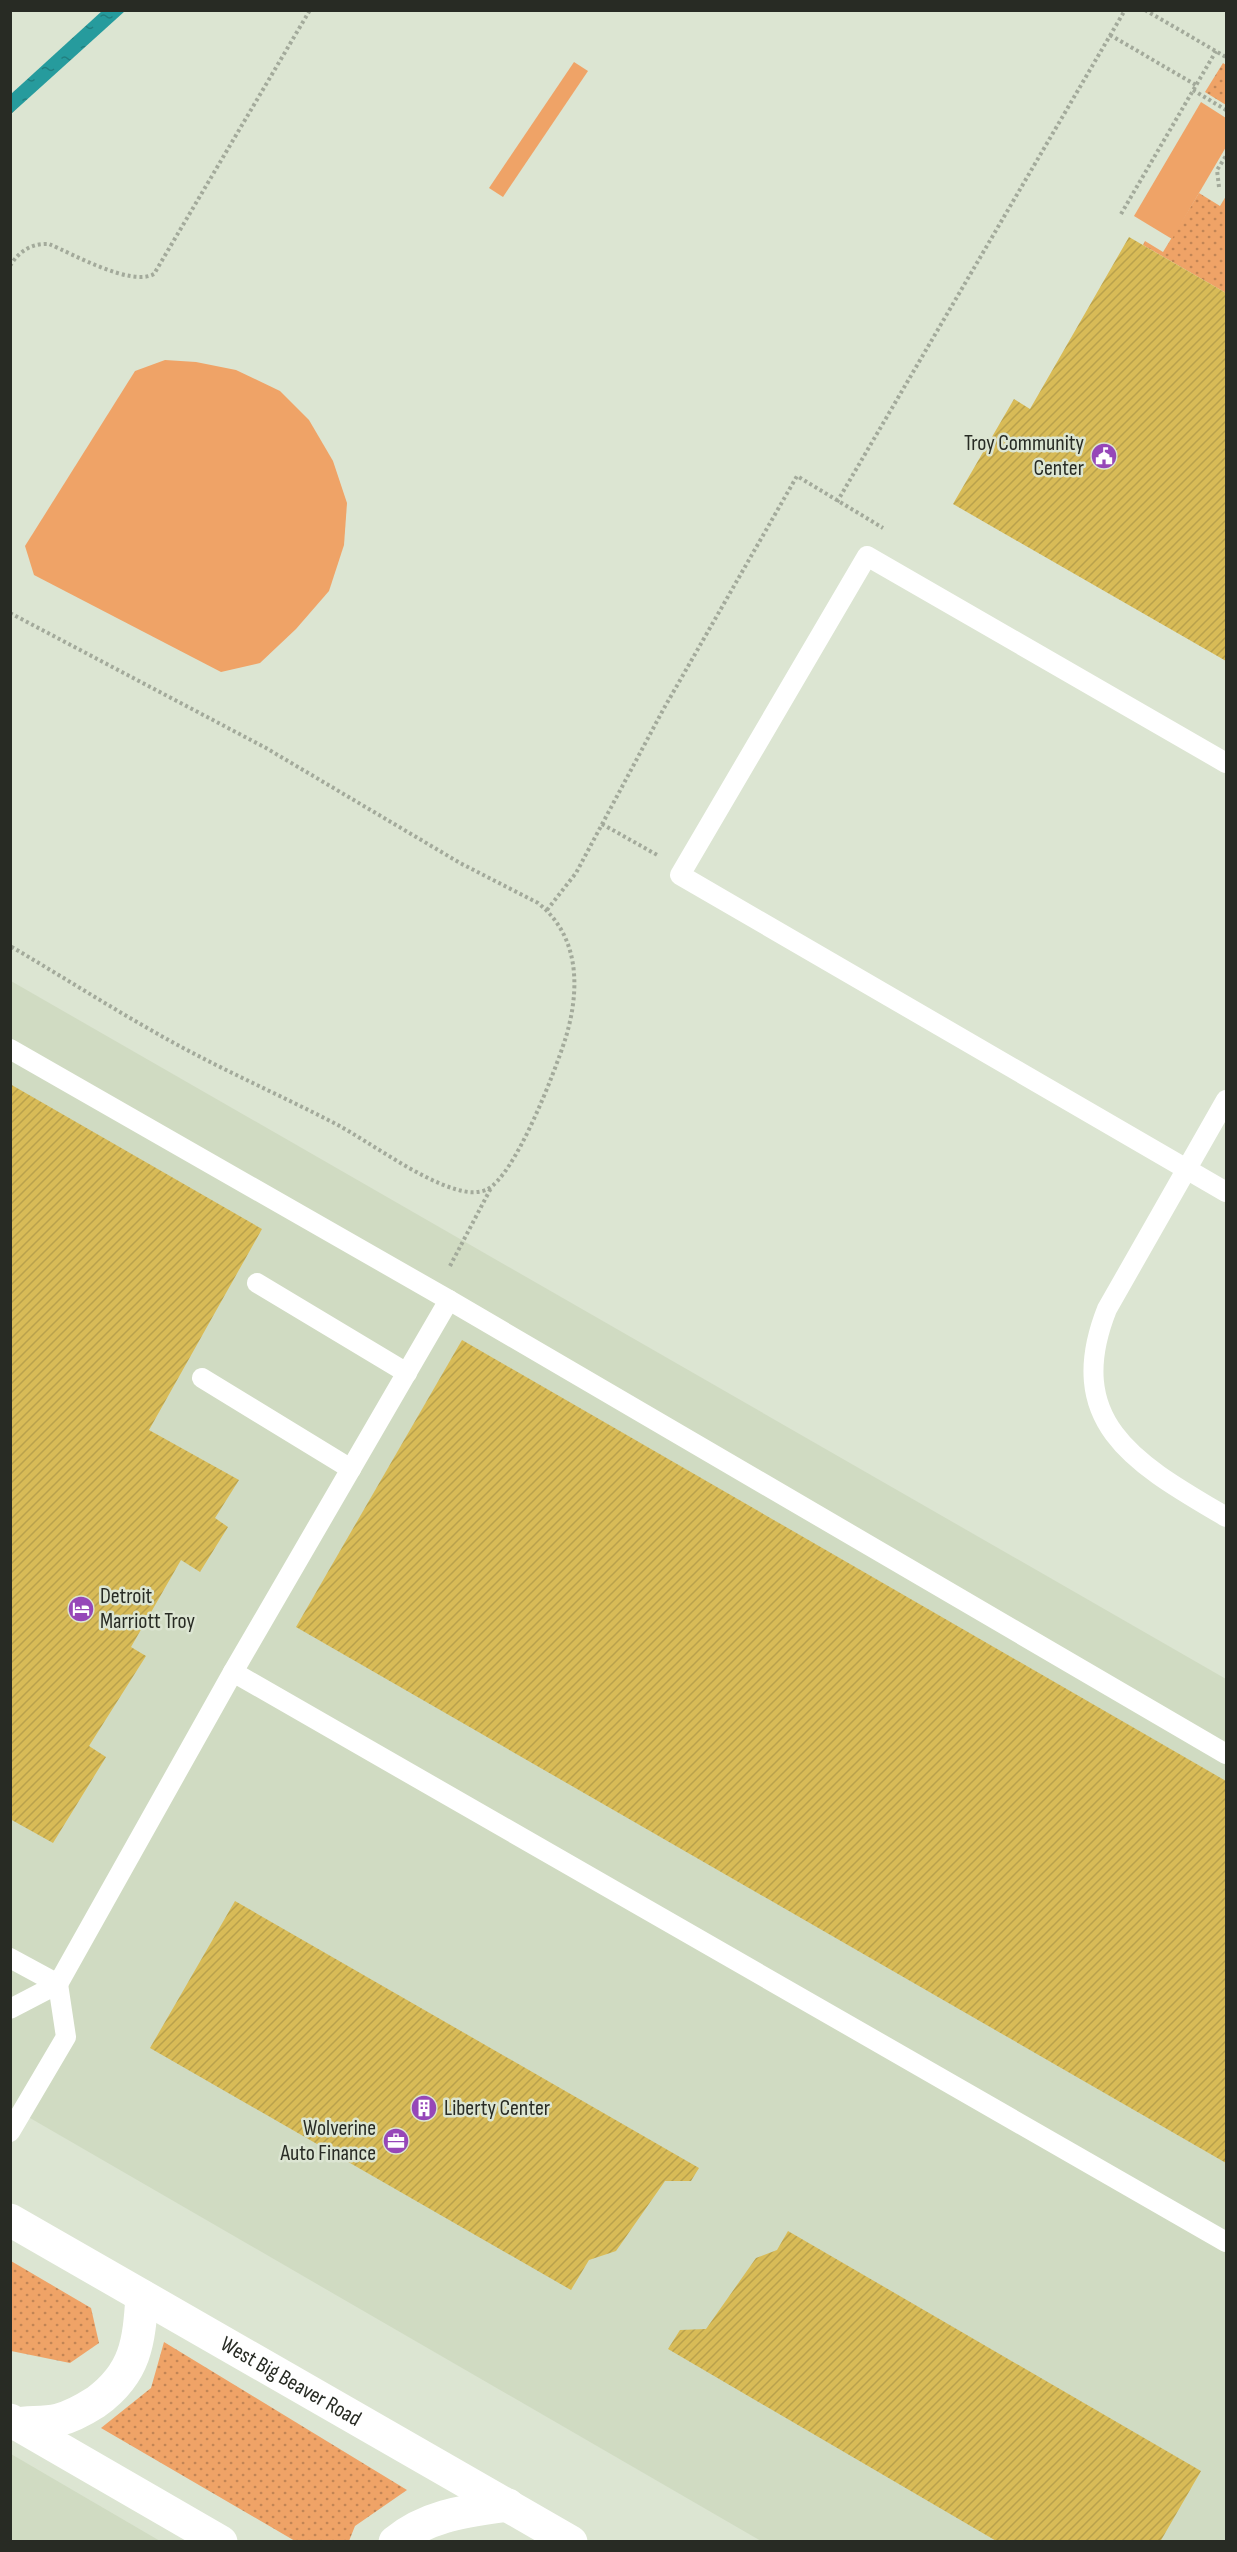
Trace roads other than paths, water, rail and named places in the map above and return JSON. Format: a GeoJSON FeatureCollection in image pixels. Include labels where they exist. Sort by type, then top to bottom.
{"type":"FeatureCollection","features":[{"type":"Feature","properties":{"kind":"main road","name":"West Big Beaver Road"},"geometry":{"type":"LineString","coordinates":[[10,2220],[571,2541]]}},
{"type":"Feature","properties":{"kind":"main road"},"geometry":{"type":"LineString","coordinates":[[13,2422],[60,2420],[87,2408],[110,2392],[125,2374],[135,2354],[140,2330],[142,2296]]}},
{"type":"Feature","properties":{"kind":"main road"},"geometry":{"type":"LineString","coordinates":[[13,2422],[221,2541]]}},
{"type":"Feature","properties":{"kind":"main road"},"geometry":{"type":"LineString","coordinates":[[395,2541],[413,2528],[439,2517],[508,2505]]}},
{"type":"Feature","properties":{"kind":"lane"},"geometry":{"type":"LineString","coordinates":[[1227,763],[867,556],[680,875],[1227,1192]]}},
{"type":"Feature","properties":{"kind":"lane"},"geometry":{"type":"LineString","coordinates":[[10,1049],[442,1296],[1227,1754]]}},
{"type":"Feature","properties":{"kind":"lane"},"geometry":{"type":"LineString","coordinates":[[1227,1100],[1107,1309],[1096,1345],[1095,1389],[1111,1431],[1125,1449],[1146,1468],[1227,1517]]}},
{"type":"Feature","properties":{"kind":"lane"},"geometry":{"type":"LineString","coordinates":[[257,1283],[407,1373]]}},
{"type":"Feature","properties":{"kind":"lane"},"geometry":{"type":"LineString","coordinates":[[10,2010],[58,1984],[233,1672],[407,1373],[442,1296]]}},
{"type":"Feature","properties":{"kind":"lane"},"geometry":{"type":"LineString","coordinates":[[202,1378],[351,1468]]}},
{"type":"Feature","properties":{"kind":"lane"},"geometry":{"type":"LineString","coordinates":[[233,1672],[1227,2242]]}},
{"type":"Feature","properties":{"kind":"lane"},"geometry":{"type":"LineString","coordinates":[[10,1958],[58,1984]]}},
{"type":"Feature","properties":{"kind":"lane"},"geometry":{"type":"LineString","coordinates":[[10,2132],[66,2037],[58,1984]]}},
{"type":"Feature","properties":{"kind":"water"},"geometry":{"type":"Polygon","coordinates":[[[102,11],[125,11],[11,114],[11,94],[102,11]]]}},
{"type":"Feature","properties":{"kind":"place","name":"Troy Community Center"},"geometry":{"type":"Point","coordinates":[1104,456]}},
{"type":"Feature","properties":{"kind":"place","name":"Detroit Marriott Troy"},"geometry":{"type":"Point","coordinates":[81,1609]}},
{"type":"Feature","properties":{"kind":"place","name":"Liberty Center"},"geometry":{"type":"Point","coordinates":[424,2108]}},
{"type":"Feature","properties":{"kind":"place","name":"Wolverine Auto Finance"},"geometry":{"type":"Point","coordinates":[396,2141]}}]}
